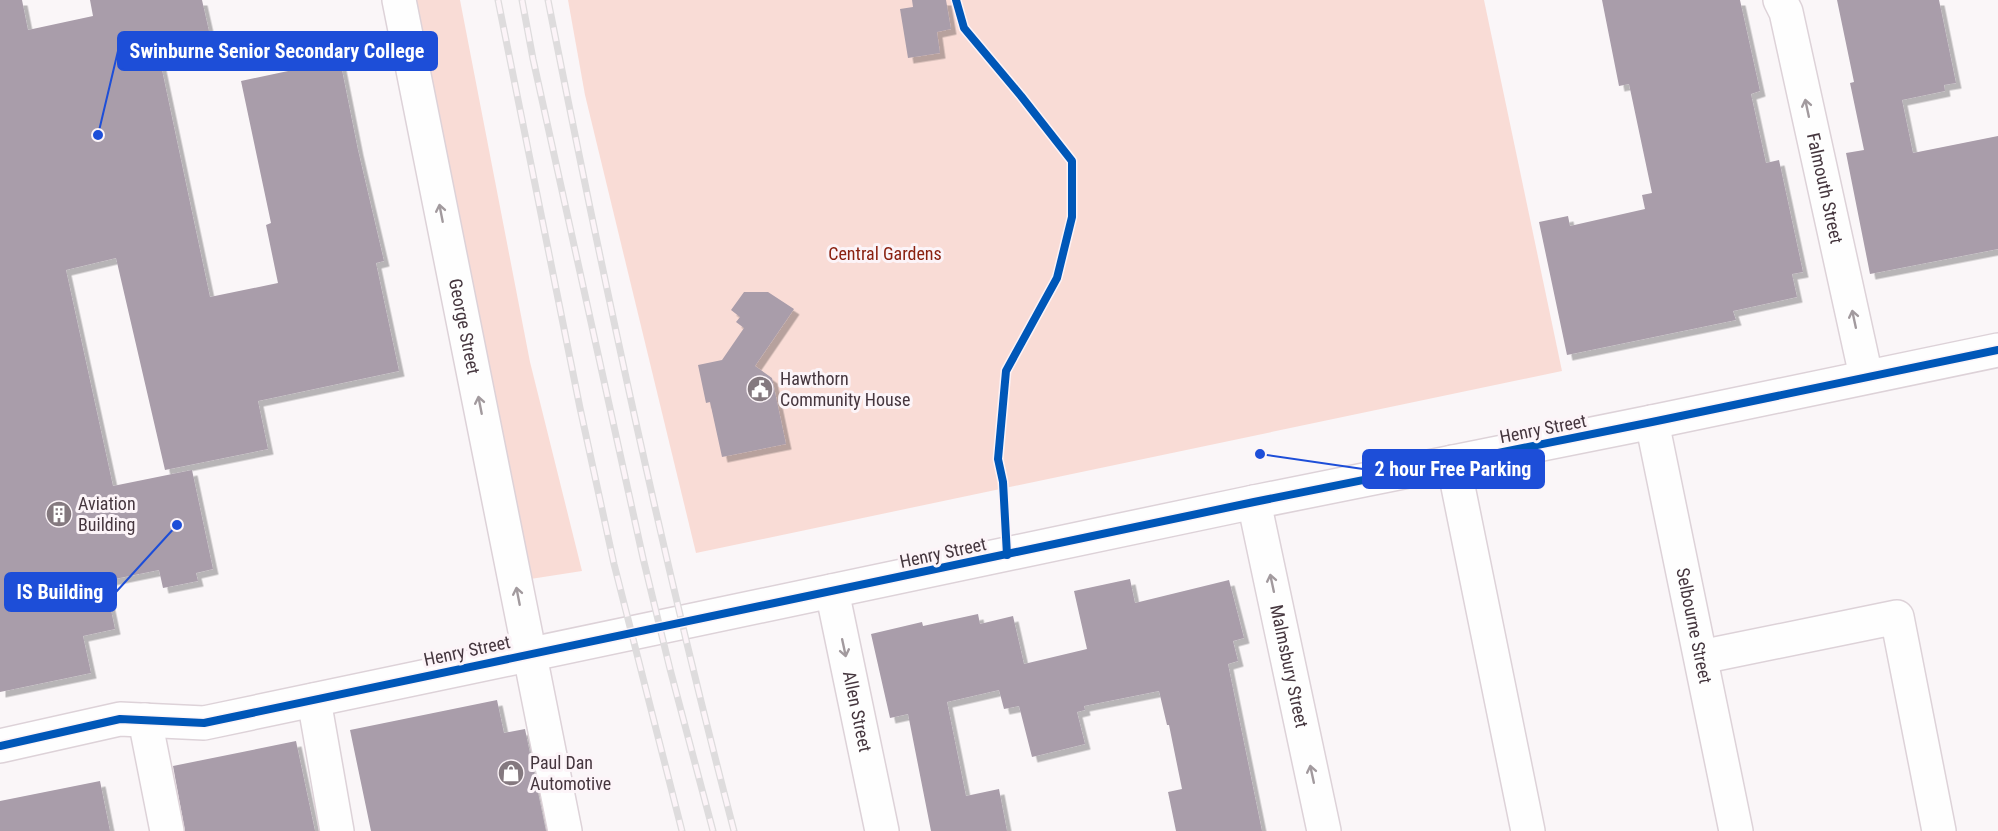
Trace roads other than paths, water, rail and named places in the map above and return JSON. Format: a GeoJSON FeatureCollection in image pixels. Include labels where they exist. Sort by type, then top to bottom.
{"type":"FeatureCollection","features":[{"type":"Feature","properties":{"kind":"street","name":"George Street"},"geometry":{"type":"LineString","coordinates":[[399,0],[565,831]]}},
{"type":"Feature","properties":{"kind":"street","name":"Falmouth Street"},"geometry":{"type":"LineString","coordinates":[[1780,0],[1786,12],[1866,376]]}},
{"type":"Feature","properties":{"kind":"street","name":"Henry Street"},"geometry":{"type":"LineString","coordinates":[[0,746],[120,719],[204,723],[1254,502],[1998,350]]}},
{"type":"Feature","properties":{"kind":"street","name":"Selbourne Street"},"geometry":{"type":"LineString","coordinates":[[1652,422],[1736,831]]}},
{"type":"Feature","properties":{"kind":"street"},"geometry":{"type":"LineString","coordinates":[[1453,462],[1528,831]]}},
{"type":"Feature","properties":{"kind":"street","name":"Malmsbury Street"},"geometry":{"type":"LineString","coordinates":[[1254,502],[1324,831]]}},
{"type":"Feature","properties":{"kind":"street","name":"Allen Street"},"geometry":{"type":"LineString","coordinates":[[832,591],[882,831]]}},
{"type":"Feature","properties":{"kind":"street"},"geometry":{"type":"LineString","coordinates":[[1701,657],[1897,617],[1939,831]]}},
{"type":"Feature","properties":{"kind":"street"},"geometry":{"type":"LineString","coordinates":[[314,700],[337,831]]}},
{"type":"Feature","properties":{"kind":"street"},"geometry":{"type":"LineString","coordinates":[[145,720],[167,831]]}},
{"type":"Feature","properties":{"kind":"railway"},"geometry":{"type":"LineString","coordinates":[[498,0],[580,408],[614,564],[682,831]]}},
{"type":"Feature","properties":{"kind":"railway"},"geometry":{"type":"LineString","coordinates":[[522,0],[643,558],[713,831]]}},
{"type":"Feature","properties":{"kind":"railway"},"geometry":{"type":"LineString","coordinates":[[548,0],[590,208],[658,521],[734,831]]}},
{"type":"Feature","properties":{"kind":"place","name":"Swinburne Senior Secondary College"},"geometry":{"type":"Point","coordinates":[98,135]}},
{"type":"Feature","properties":{"kind":"place","name":"Hawthorn Community House"},"geometry":{"type":"Point","coordinates":[760,389]}},
{"type":"Feature","properties":{"kind":"place","name":"2 hour Free Parking"},"geometry":{"type":"Point","coordinates":[1260,454]}},
{"type":"Feature","properties":{"kind":"place","name":"Aviation Building"},"geometry":{"type":"Point","coordinates":[59,514]}},
{"type":"Feature","properties":{"kind":"place","name":"IS Building"},"geometry":{"type":"Point","coordinates":[177,525]}},
{"type":"Feature","properties":{"kind":"place","name":"Paul Dan Automotive"},"geometry":{"type":"Point","coordinates":[511,773]}},
{"type":"Feature","properties":{"kind":"park label","name":"Central Gardens"},"geometry":{"type":"Point","coordinates":[885,254]}}]}
